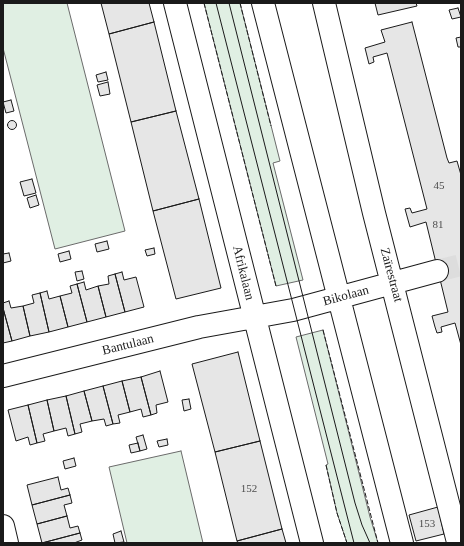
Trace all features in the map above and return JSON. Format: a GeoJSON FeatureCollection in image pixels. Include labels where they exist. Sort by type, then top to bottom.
{"type":"FeatureCollection","features":[{"type":"Feature","properties":{"kind":"street","name":"Afrikalaan"},"geometry":{"type":"LineString","coordinates":[[175,3],[253,316],[312,543]]}},
{"type":"Feature","properties":{"kind":"street"},"geometry":{"type":"LineString","coordinates":[[263,3],[402,543]]}},
{"type":"Feature","properties":{"kind":"street","name":"Zaïrestraat"},"geometry":{"type":"LineString","coordinates":[[324,3],[458,542]]}},
{"type":"Feature","properties":{"kind":"street","name":"Bikolaan"},"geometry":{"type":"LineString","coordinates":[[253,316],[293,310],[437,271]]}},
{"type":"Feature","properties":{"kind":"street","name":"Bantulaan"},"geometry":{"type":"LineString","coordinates":[[3,376],[200,327],[253,316]]}},
{"type":"Feature","properties":{"kind":"street"},"geometry":{"type":"LineString","coordinates":[[3,526],[7,543]]}},
{"type":"Feature","properties":{"kind":"green space"},"geometry":{"type":"Polygon","coordinates":[[[3,3],[67,3],[125,231],[55,249],[3,48],[3,3]]]}},
{"type":"Feature","properties":{"kind":"green space"},"geometry":{"type":"Polygon","coordinates":[[[204,3],[240,3],[280,161],[273,163],[303,280],[276,286],[204,3]]]}},
{"type":"Feature","properties":{"kind":"green space"},"geometry":{"type":"Polygon","coordinates":[[[323,330],[370,517],[378,543],[347,543],[337,513],[326,465],[328,464],[296,337],[323,330]]]}},
{"type":"Feature","properties":{"kind":"green space"},"geometry":{"type":"Polygon","coordinates":[[[181,451],[203,543],[127,543],[109,467],[181,451]]]}},
{"type":"Feature","properties":{"kind":"building"},"geometry":{"type":"Polygon","coordinates":[[[101,3],[149,3],[154,22],[109,34],[101,3]]]}},
{"type":"Feature","properties":{"kind":"building"},"geometry":{"type":"Polygon","coordinates":[[[375,3],[416,3],[417,6],[378,15],[375,3]]]}},
{"type":"Feature","properties":{"kind":"building"},"geometry":{"type":"Polygon","coordinates":[[[458,8],[461,17],[452,19],[449,10],[458,8]]]}},
{"type":"Feature","properties":{"kind":"building"},"geometry":{"type":"Polygon","coordinates":[[[154,22],[176,111],[131,122],[109,34],[154,22]]]}},
{"type":"Feature","properties":{"kind":"building"},"geometry":{"type":"Polygon","coordinates":[[[412,22],[447,158],[449,163],[457,161],[461,175],[461,345],[455,323],[441,327],[442,332],[437,333],[432,316],[448,312],[426,222],[410,227],[405,209],[410,208],[412,213],[427,209],[387,53],[373,57],[374,62],[369,64],[365,48],[385,42],[381,30],[412,22]]]}},
{"type":"Feature","properties":{"kind":"building"},"geometry":{"type":"Polygon","coordinates":[[[461,37],[461,47],[458,47],[456,38],[461,37]]]}},
{"type":"Feature","properties":{"kind":"building"},"geometry":{"type":"Polygon","coordinates":[[[106,72],[108,80],[98,82],[96,75],[106,72]]]}},
{"type":"Feature","properties":{"kind":"building"},"geometry":{"type":"Polygon","coordinates":[[[108,82],[110,94],[100,96],[97,85],[108,82]]]}},
{"type":"Feature","properties":{"kind":"building"},"geometry":{"type":"Polygon","coordinates":[[[11,100],[14,111],[6,113],[3,102],[11,100]]]}},
{"type":"Feature","properties":{"kind":"building"},"geometry":{"type":"Polygon","coordinates":[[[176,111],[199,199],[153,211],[131,122],[176,111]]]}},
{"type":"Feature","properties":{"kind":"building"},"geometry":{"type":"Polygon","coordinates":[[[10,121],[14,121],[16,125],[14,129],[10,129],[8,127],[8,123],[10,121]]]}},
{"type":"Feature","properties":{"kind":"building"},"geometry":{"type":"Polygon","coordinates":[[[32,179],[36,193],[24,196],[20,182],[32,179]]]}},
{"type":"Feature","properties":{"kind":"building"},"geometry":{"type":"Polygon","coordinates":[[[36,195],[39,205],[30,208],[27,198],[36,195]]]}},
{"type":"Feature","properties":{"kind":"building"},"geometry":{"type":"Polygon","coordinates":[[[199,199],[221,288],[176,299],[153,211],[199,199]]]}},
{"type":"Feature","properties":{"kind":"building"},"geometry":{"type":"Polygon","coordinates":[[[107,241],[109,249],[97,252],[95,244],[107,241]]]}},
{"type":"Feature","properties":{"kind":"building"},"geometry":{"type":"Polygon","coordinates":[[[154,248],[155,254],[147,256],[145,250],[154,248]]]}},
{"type":"Feature","properties":{"kind":"building"},"geometry":{"type":"Polygon","coordinates":[[[69,251],[71,259],[60,262],[58,254],[69,251]]]}},
{"type":"Feature","properties":{"kind":"building"},"geometry":{"type":"Polygon","coordinates":[[[9,253],[11,261],[3,263],[3,254],[9,253]]]}},
{"type":"Feature","properties":{"kind":"building"},"geometry":{"type":"Polygon","coordinates":[[[82,271],[84,279],[77,281],[75,272],[82,271]]]}},
{"type":"Feature","properties":{"kind":"building"},"geometry":{"type":"Polygon","coordinates":[[[122,272],[124,280],[136,277],[144,307],[125,312],[115,274],[122,272]]]}},
{"type":"Feature","properties":{"kind":"building"},"geometry":{"type":"Polygon","coordinates":[[[115,274],[125,312],[106,317],[98,286],[109,284],[108,276],[115,274]]]}},
{"type":"Feature","properties":{"kind":"building"},"geometry":{"type":"Polygon","coordinates":[[[84,282],[86,290],[98,286],[106,317],[87,322],[77,284],[84,282]]]}},
{"type":"Feature","properties":{"kind":"building"},"geometry":{"type":"Polygon","coordinates":[[[77,284],[87,322],[68,327],[60,296],[72,293],[70,286],[77,284]]]}},
{"type":"Feature","properties":{"kind":"building"},"geometry":{"type":"Polygon","coordinates":[[[47,291],[49,299],[60,296],[68,327],[49,332],[40,293],[47,291]]]}},
{"type":"Feature","properties":{"kind":"building"},"geometry":{"type":"Polygon","coordinates":[[[40,293],[49,332],[30,336],[23,306],[34,303],[32,295],[40,293]]]}},
{"type":"Feature","properties":{"kind":"building"},"geometry":{"type":"Polygon","coordinates":[[[9,301],[11,308],[23,306],[30,336],[12,341],[3,308],[3,303],[9,301]]]}},
{"type":"Feature","properties":{"kind":"building"},"geometry":{"type":"Polygon","coordinates":[[[3,308],[12,341],[3,343],[3,308]]]}},
{"type":"Feature","properties":{"kind":"building"},"geometry":{"type":"Polygon","coordinates":[[[238,352],[260,441],[215,452],[192,364],[238,352]]]}},
{"type":"Feature","properties":{"kind":"building"},"geometry":{"type":"Polygon","coordinates":[[[160,371],[168,402],[156,405],[157,413],[151,415],[141,377],[160,371]]]}},
{"type":"Feature","properties":{"kind":"building"},"geometry":{"type":"Polygon","coordinates":[[[141,377],[151,415],[143,417],[141,409],[130,412],[122,381],[141,377]]]}},
{"type":"Feature","properties":{"kind":"building"},"geometry":{"type":"Polygon","coordinates":[[[122,381],[130,412],[118,415],[120,423],[113,424],[103,386],[122,381]]]}},
{"type":"Feature","properties":{"kind":"building"},"geometry":{"type":"Polygon","coordinates":[[[103,386],[113,424],[106,426],[104,419],[92,421],[84,391],[103,386]]]}},
{"type":"Feature","properties":{"kind":"building"},"geometry":{"type":"Polygon","coordinates":[[[84,391],[92,421],[80,424],[82,432],[75,434],[66,396],[84,391]]]}},
{"type":"Feature","properties":{"kind":"building"},"geometry":{"type":"Polygon","coordinates":[[[66,396],[75,434],[68,436],[66,428],[54,431],[47,400],[66,396]]]}},
{"type":"Feature","properties":{"kind":"building"},"geometry":{"type":"Polygon","coordinates":[[[189,399],[191,409],[184,411],[182,400],[189,399]]]}},
{"type":"Feature","properties":{"kind":"building"},"geometry":{"type":"Polygon","coordinates":[[[47,400],[54,431],[43,434],[45,441],[37,443],[28,405],[47,400]]]}},
{"type":"Feature","properties":{"kind":"building"},"geometry":{"type":"Polygon","coordinates":[[[28,405],[37,443],[30,445],[28,437],[16,441],[8,410],[28,405]]]}},
{"type":"Feature","properties":{"kind":"building"},"geometry":{"type":"Polygon","coordinates":[[[143,435],[147,449],[140,451],[136,437],[143,435]]]}},
{"type":"Feature","properties":{"kind":"building"},"geometry":{"type":"Polygon","coordinates":[[[167,439],[168,445],[159,447],[157,441],[167,439]]]}},
{"type":"Feature","properties":{"kind":"building"},"geometry":{"type":"Polygon","coordinates":[[[260,441],[282,529],[237,541],[215,452],[260,441]]]}},
{"type":"Feature","properties":{"kind":"building"},"geometry":{"type":"Polygon","coordinates":[[[138,443],[140,451],[131,453],[129,445],[138,443]]]}},
{"type":"Feature","properties":{"kind":"building"},"geometry":{"type":"Polygon","coordinates":[[[74,458],[76,466],[65,469],[63,461],[74,458]]]}},
{"type":"Feature","properties":{"kind":"building"},"geometry":{"type":"Polygon","coordinates":[[[58,477],[61,490],[68,488],[70,495],[32,505],[27,485],[58,477]]]}},
{"type":"Feature","properties":{"kind":"building"},"geometry":{"type":"Polygon","coordinates":[[[70,495],[72,503],[64,505],[67,516],[37,524],[32,505],[70,495]]]}},
{"type":"Feature","properties":{"kind":"building"},"geometry":{"type":"Polygon","coordinates":[[[438,507],[444,534],[416,541],[409,515],[438,507]]]}},
{"type":"Feature","properties":{"kind":"building"},"geometry":{"type":"Polygon","coordinates":[[[67,516],[70,528],[78,526],[80,533],[42,543],[37,524],[67,516]]]}},
{"type":"Feature","properties":{"kind":"building"},"geometry":{"type":"Polygon","coordinates":[[[282,529],[286,543],[238,543],[237,541],[282,529]]]}},
{"type":"Feature","properties":{"kind":"building"},"geometry":{"type":"Polygon","coordinates":[[[121,531],[124,542],[115,543],[113,534],[121,531]]]}},
{"type":"Feature","properties":{"kind":"building"},"geometry":{"type":"Polygon","coordinates":[[[80,533],[82,540],[74,543],[42,543],[80,533]]]}},
{"type":"Feature","properties":{"kind":"tunnel"},"geometry":{"type":"LineString","coordinates":[[437,271],[461,265]]}},
{"type":"Feature","properties":{"kind":"tram line"},"geometry":{"type":"LineString","coordinates":[[216,3],[354,543]]}},
{"type":"Feature","properties":{"kind":"tram line"},"geometry":{"type":"LineString","coordinates":[[229,3],[355,503],[370,543]]}},
{"type":"Feature","properties":{"kind":"fence"},"geometry":{"type":"LineString","coordinates":[[204,3],[276,286]]}},
{"type":"Feature","properties":{"kind":"fence"},"geometry":{"type":"LineString","coordinates":[[240,3],[271,126]]}},
{"type":"Feature","properties":{"kind":"fence"},"geometry":{"type":"LineString","coordinates":[[323,330],[378,543]]}},
{"type":"Feature","properties":{"kind":"fence"},"geometry":{"type":"LineString","coordinates":[[326,465],[337,513],[347,543]]}}]}
